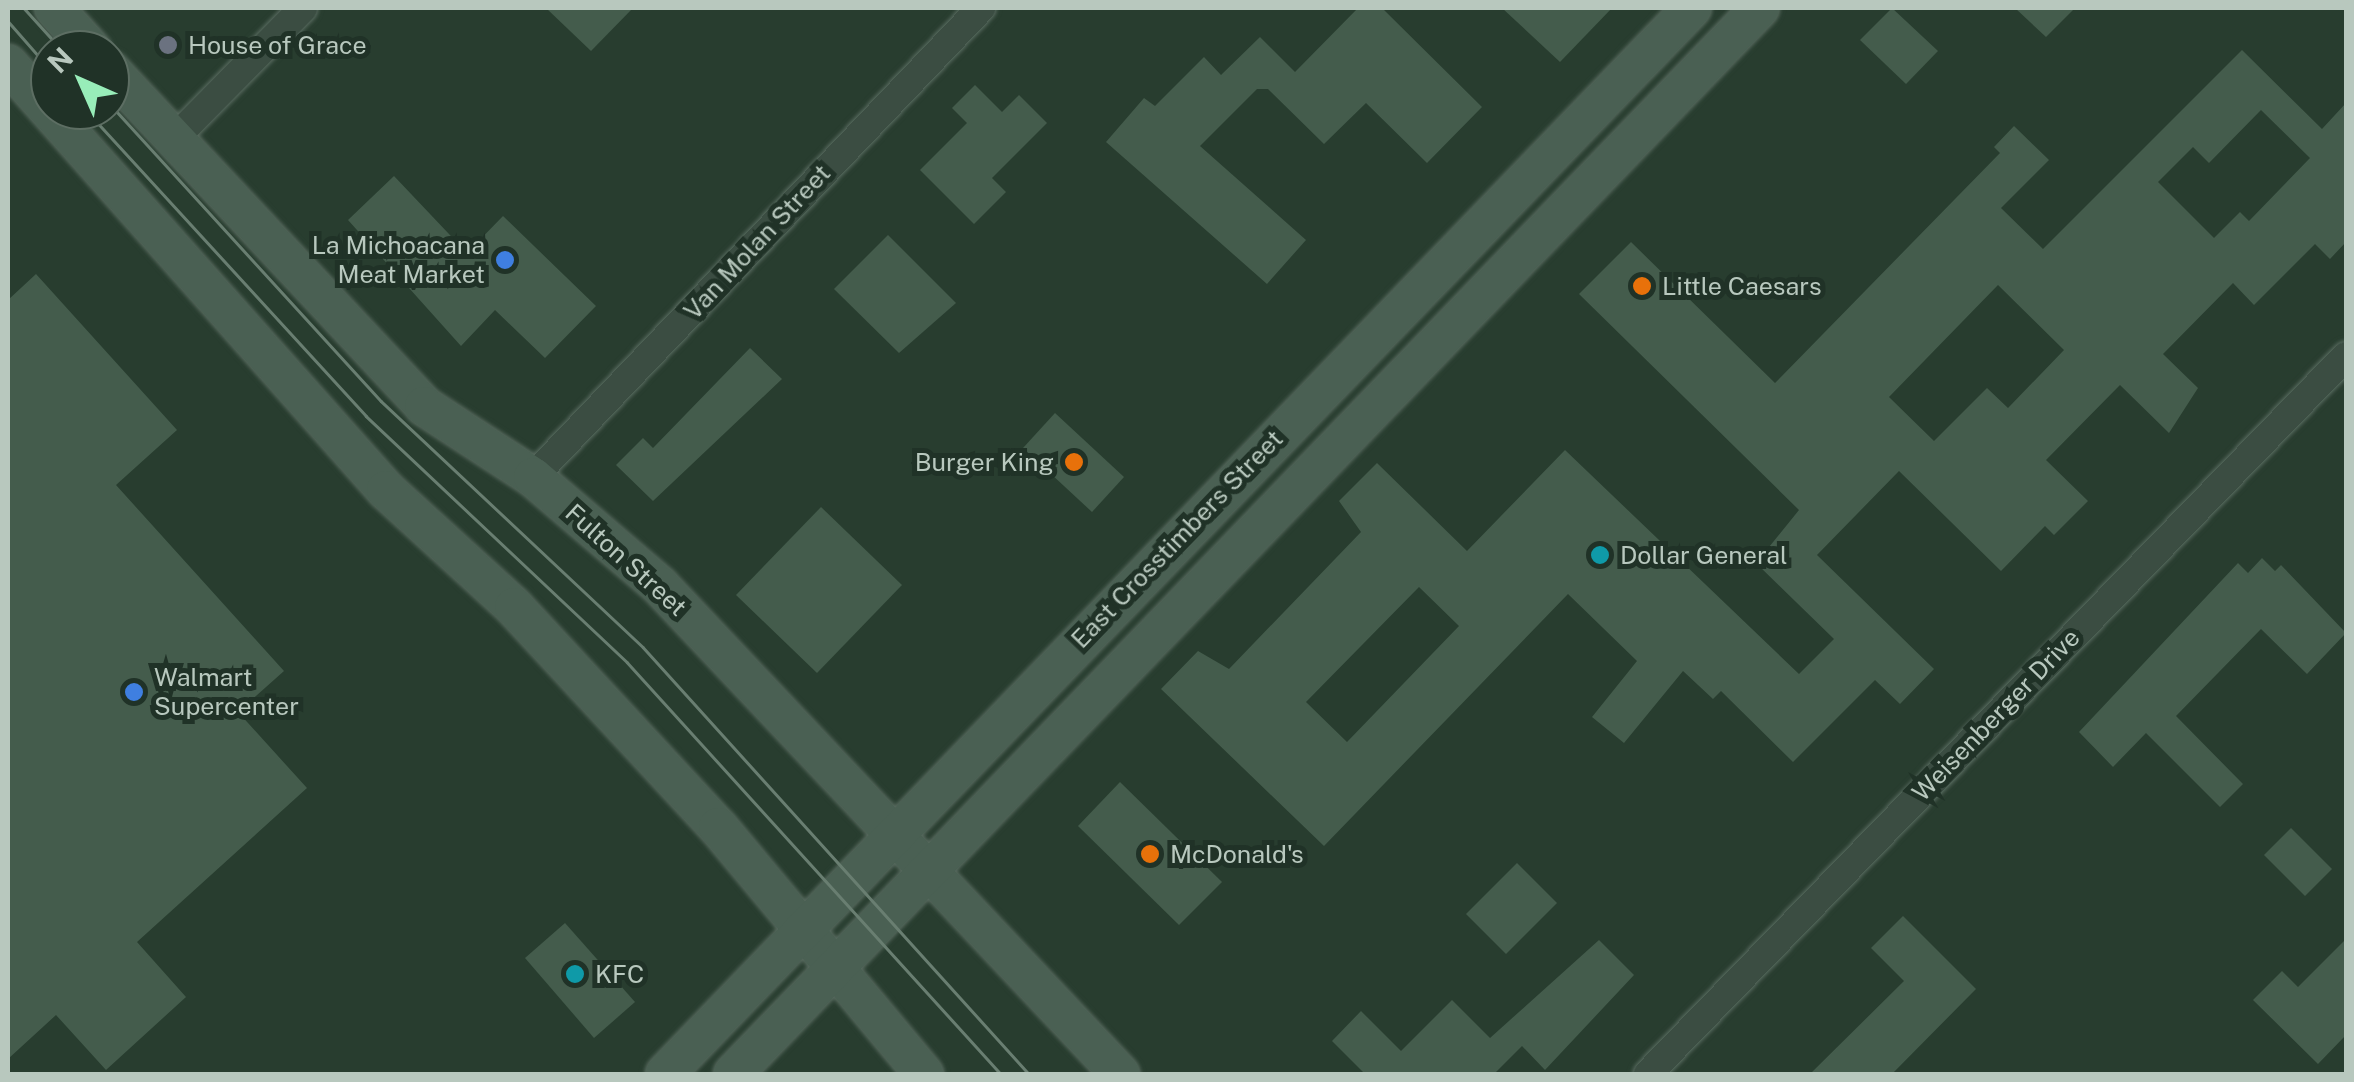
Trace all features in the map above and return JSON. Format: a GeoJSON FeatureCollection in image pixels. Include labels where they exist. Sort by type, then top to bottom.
{"type":"FeatureCollection","features":[{"type":"Feature","properties":{"kind":"main road"},"geometry":{"type":"LineString","coordinates":[[54,8],[74,30]]}},
{"type":"Feature","properties":{"kind":"main road","name":"East Crosstimbers Street"},"geometry":{"type":"LineString","coordinates":[[665,1074],[802,927],[1692,8]]}},
{"type":"Feature","properties":{"kind":"main road"},"geometry":{"type":"LineString","coordinates":[[733,1074],[934,872],[1760,8]]}},
{"type":"Feature","properties":{"kind":"main road"},"geometry":{"type":"LineString","coordinates":[[8,64],[386,490],[587,682],[802,927],[924,1074]]}},
{"type":"Feature","properties":{"kind":"main road","name":"Fulton Street"},"geometry":{"type":"LineString","coordinates":[[130,92],[424,406],[534,477],[660,586],[896,830],[1120,1074]]}},
{"type":"Feature","properties":{"kind":"main road"},"geometry":{"type":"LineString","coordinates":[[1502,205],[1539,238]]}},
{"type":"Feature","properties":{"kind":"main road"},"geometry":{"type":"LineString","coordinates":[[1210,506],[1247,545]]}},
{"type":"Feature","properties":{"kind":"street"},"geometry":{"type":"LineString","coordinates":[[173,140],[303,8]]}},
{"type":"Feature","properties":{"kind":"street","name":"Van Molan Street"},"geometry":{"type":"LineString","coordinates":[[534,477],[982,8]]}},
{"type":"Feature","properties":{"kind":"street","name":"Weisenberger Drive"},"geometry":{"type":"LineString","coordinates":[[1648,1074],[2346,356]]}},
{"type":"Feature","properties":{"kind":"building"},"geometry":{"type":"Polygon","coordinates":[[[546,8],[633,8],[591,51],[546,8]]]}},
{"type":"Feature","properties":{"kind":"building"},"geometry":{"type":"Polygon","coordinates":[[[1358,8],[1382,8],[1482,107],[1427,163],[1366,103],[1324,144],[1268,89],[1257,89],[1200,146],[1306,240],[1267,284],[1106,142],[1144,98],[1155,106],[1204,57],[1221,75],[1260,37],[1295,72],[1358,8]]]}},
{"type":"Feature","properties":{"kind":"building"},"geometry":{"type":"Polygon","coordinates":[[[1502,8],[1612,8],[1560,62],[1502,8]]]}},
{"type":"Feature","properties":{"kind":"building"},"geometry":{"type":"Polygon","coordinates":[[[1892,8],[1938,51],[1906,84],[1860,40],[1892,8]]]}},
{"type":"Feature","properties":{"kind":"building"},"geometry":{"type":"Polygon","coordinates":[[[2015,8],[2075,8],[2046,37],[2015,8]]]}},
{"type":"Feature","properties":{"kind":"building"},"geometry":{"type":"Polygon","coordinates":[[[2242,50],[2322,129],[2346,103],[2346,242],[2330,259],[2315,244],[2254,305],[2233,283],[2163,354],[2198,388],[2169,433],[2120,385],[2046,460],[2088,501],[2054,535],[2045,526],[2001,571],[1899,471],[1817,555],[1934,669],[1900,704],[1875,680],[1793,762],[1721,691],[1713,699],[1683,671],[1624,743],[1592,717],[1637,661],[1568,594],[1324,846],[1161,689],[1198,651],[1229,669],[1361,532],[1339,501],[1377,463],[1467,551],[1565,450],[1799,674],[1834,639],[1756,563],[1799,510],[1579,294],[1631,242],[1775,383],[2000,153],[1994,147],[2014,126],[2049,160],[2001,208],[2043,249],[2242,50]],[[2261,110],[2209,163],[2193,147],[2158,182],[2214,238],[2240,212],[2249,221],[2310,158],[2261,110]],[[1998,285],[1889,397],[1934,441],[1987,388],[2008,408],[2064,350],[1998,285]],[[1419,587],[1306,702],[1347,742],[1459,626],[1419,587]]]}},
{"type":"Feature","properties":{"kind":"building"},"geometry":{"type":"Polygon","coordinates":[[[975,85],[1002,112],[1019,95],[1047,123],[992,178],[1006,192],[974,224],[920,170],[967,123],[952,108],[975,85]]]}},
{"type":"Feature","properties":{"kind":"building","name":"La Michoacana Meat Market"},"geometry":{"type":"Polygon","coordinates":[[[394,176],[467,253],[503,216],[596,306],[545,358],[495,310],[461,346],[348,220],[394,176]]]}},
{"type":"Feature","properties":{"kind":"building"},"geometry":{"type":"Polygon","coordinates":[[[888,235],[956,303],[899,353],[834,289],[888,235]]]}},
{"type":"Feature","properties":{"kind":"building","name":"Walmart Supercenter"},"geometry":{"type":"Polygon","coordinates":[[[36,274],[177,430],[116,485],[284,671],[238,712],[307,788],[137,942],[186,997],[106,1070],[56,1015],[8,1059],[8,300],[36,274]]]}},
{"type":"Feature","properties":{"kind":"building"},"geometry":{"type":"Polygon","coordinates":[[[750,348],[782,379],[653,501],[616,465],[643,438],[653,448],[750,348]]]}},
{"type":"Feature","properties":{"kind":"building","name":"Burger King"},"geometry":{"type":"Polygon","coordinates":[[[1055,413],[1124,477],[1092,512],[1023,448],[1055,413]]]}},
{"type":"Feature","properties":{"kind":"building"},"geometry":{"type":"Polygon","coordinates":[[[821,507],[902,585],[817,673],[736,595],[821,507]]]}},
{"type":"Feature","properties":{"kind":"building"},"geometry":{"type":"Polygon","coordinates":[[[2262,558],[2275,571],[2281,565],[2346,633],[2307,674],[2261,629],[2176,716],[2243,784],[2220,807],[2146,733],[2113,767],[2079,732],[2238,563],[2248,573],[2262,558]]]}},
{"type":"Feature","properties":{"kind":"building","name":"McDonald's"},"geometry":{"type":"Polygon","coordinates":[[[1120,782],[1222,882],[1179,925],[1078,826],[1120,782]]]}},
{"type":"Feature","properties":{"kind":"building"},"geometry":{"type":"Polygon","coordinates":[[[2291,828],[2332,869],[2305,896],[2264,855],[2291,828]]]}},
{"type":"Feature","properties":{"kind":"building"},"geometry":{"type":"Polygon","coordinates":[[[1517,863],[1557,903],[1506,954],[1466,914],[1517,863]]]}},
{"type":"Feature","properties":{"kind":"building"},"geometry":{"type":"Polygon","coordinates":[[[1903,916],[1976,989],[1892,1074],[1810,1074],[1904,981],[1871,948],[1903,916]]]}},
{"type":"Feature","properties":{"kind":"building","name":"KFC"},"geometry":{"type":"Polygon","coordinates":[[[565,923],[635,1002],[594,1038],[525,958],[565,923]]]}},
{"type":"Feature","properties":{"kind":"building"},"geometry":{"type":"Polygon","coordinates":[[[2346,939],[2346,1035],[2318,1064],[2253,1000],[2282,971],[2298,987],[2346,939]]]}},
{"type":"Feature","properties":{"kind":"building"},"geometry":{"type":"Polygon","coordinates":[[[1599,940],[1634,975],[1545,1070],[1522,1046],[1494,1074],[1365,1074],[1332,1041],[1361,1011],[1401,1051],[1452,1000],[1490,1038],[1599,940]]]}},
{"type":"Feature","properties":{"kind":"tram line"},"geometry":{"type":"LineString","coordinates":[[24,8],[44,30]]}},
{"type":"Feature","properties":{"kind":"tram line"},"geometry":{"type":"LineString","coordinates":[[8,21],[30,46]]}},
{"type":"Feature","properties":{"kind":"tram line"},"geometry":{"type":"LineString","coordinates":[[130,126],[381,401],[643,647],[1029,1074]]}},
{"type":"Feature","properties":{"kind":"tram line"},"geometry":{"type":"LineString","coordinates":[[104,130],[366,416],[627,662],[1001,1074]]}},
{"type":"Feature","properties":{"kind":"place","name":"House of Grace"},"geometry":{"type":"Point","coordinates":[168,45]}},
{"type":"Feature","properties":{"kind":"place","name":"La Michoacana Meat Market"},"geometry":{"type":"Point","coordinates":[505,260]}},
{"type":"Feature","properties":{"kind":"place","name":"Little Caesars"},"geometry":{"type":"Point","coordinates":[1642,286]}},
{"type":"Feature","properties":{"kind":"place","name":"Burger King"},"geometry":{"type":"Point","coordinates":[1074,462]}},
{"type":"Feature","properties":{"kind":"place","name":"Dollar General"},"geometry":{"type":"Point","coordinates":[1600,555]}},
{"type":"Feature","properties":{"kind":"place","name":"Walmart Supercenter"},"geometry":{"type":"Point","coordinates":[134,692]}},
{"type":"Feature","properties":{"kind":"place","name":"McDonald's"},"geometry":{"type":"Point","coordinates":[1150,854]}},
{"type":"Feature","properties":{"kind":"place","name":"KFC"},"geometry":{"type":"Point","coordinates":[575,974]}}]}
